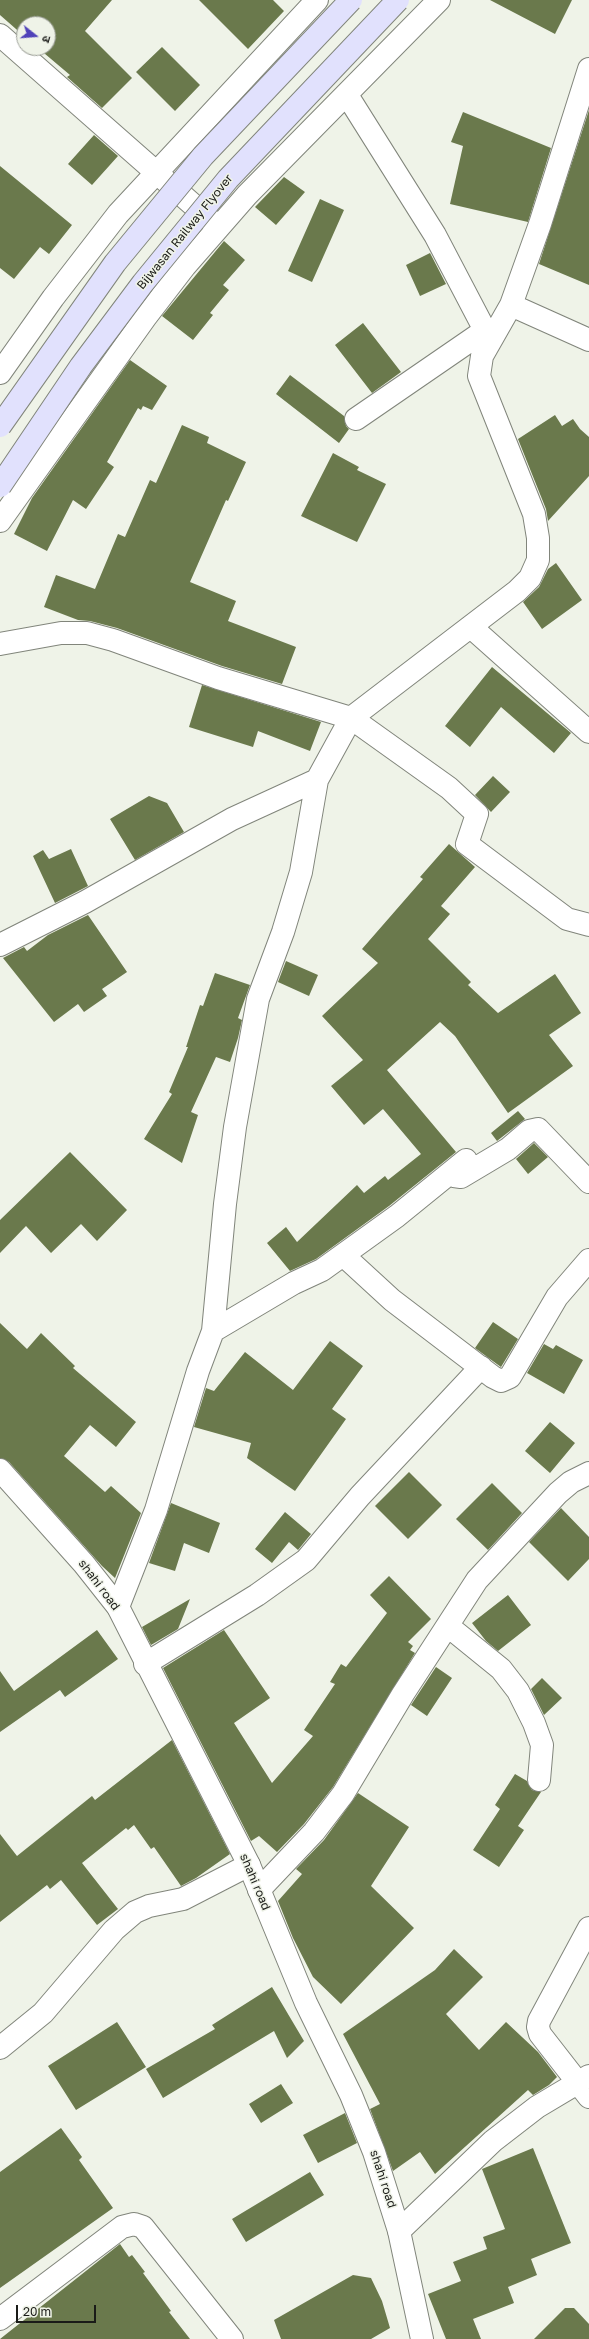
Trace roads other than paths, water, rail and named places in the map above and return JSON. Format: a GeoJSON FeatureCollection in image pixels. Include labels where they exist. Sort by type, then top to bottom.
{"type":"FeatureCollection","features":[{"type":"Feature","properties":{"kind":"main road"},"geometry":{"type":"LineString","coordinates":[[0,426],[116,263],[203,156],[351,0]]}},
{"type":"Feature","properties":{"kind":"main road","name":"Bijwasan Railway Flyover"},"geometry":{"type":"LineString","coordinates":[[0,486],[86,359],[143,282],[213,197],[266,138],[398,0]]}},
{"type":"Feature","properties":{"kind":"street"},"geometry":{"type":"LineString","coordinates":[[0,373],[90,250],[156,171],[317,0]]}},
{"type":"Feature","properties":{"kind":"street"},"geometry":{"type":"LineString","coordinates":[[0,521],[145,318],[218,227],[247,195],[439,0]]}},
{"type":"Feature","properties":{"kind":"street"},"geometry":{"type":"LineString","coordinates":[[0,35],[218,227]]}},
{"type":"Feature","properties":{"kind":"street"},"geometry":{"type":"LineString","coordinates":[[356,419],[487,336],[511,305],[540,224],[589,69]]}},
{"type":"Feature","properties":{"kind":"street"},"geometry":{"type":"LineString","coordinates":[[118,1607],[156,1510],[198,1371],[213,1331],[220,1243],[234,1134],[258,999],[282,932],[301,872],[317,780],[351,718],[518,591],[530,578],[538,560],[538,538],[534,514],[479,376],[487,336],[453,266],[347,95]]}},
{"type":"Feature","properties":{"kind":"street"},"geometry":{"type":"LineString","coordinates":[[511,305],[589,340]]}},
{"type":"Feature","properties":{"kind":"street"},"geometry":{"type":"LineString","coordinates":[[471,627],[589,732]]}},
{"type":"Feature","properties":{"kind":"street"},"geometry":{"type":"LineString","coordinates":[[0,644],[61,633],[87,633],[113,640],[218,678],[351,718],[449,788],[477,814],[467,844],[567,919],[589,925]]}},
{"type":"Feature","properties":{"kind":"street"},"geometry":{"type":"LineString","coordinates":[[0,945],[85,902],[232,819],[317,780]]}},
{"type":"Feature","properties":{"kind":"street"},"geometry":{"type":"LineString","coordinates":[[448,1175],[461,1177],[508,1149],[529,1131],[538,1129],[589,1182]]}},
{"type":"Feature","properties":{"kind":"street"},"geometry":{"type":"LineString","coordinates":[[213,1331],[294,1283],[322,1270],[466,1160]]}},
{"type":"Feature","properties":{"kind":"street"},"geometry":{"type":"LineString","coordinates":[[343,1255],[392,1300],[501,1381],[510,1377],[557,1297],[589,1260]]}},
{"type":"Feature","properties":{"kind":"street"},"geometry":{"type":"LineString","coordinates":[[145,1664],[257,1595],[306,1560],[360,1496],[481,1367]]}},
{"type":"Feature","properties":{"kind":"street"},"geometry":{"type":"LineString","coordinates":[[259,1890],[314,1832],[344,1794],[403,1694],[477,1580],[558,1493],[571,1482],[589,1474]]}},
{"type":"Feature","properties":{"kind":"street","name":"shahi road"},"geometry":{"type":"LineString","coordinates":[[4,1481],[84,1564],[118,1607],[145,1664],[249,1865],[306,2003],[351,2094],[374,2152],[399,2231],[422,2339]]}},
{"type":"Feature","properties":{"kind":"street"},"geometry":{"type":"LineString","coordinates":[[448,1626],[501,1669],[518,1691],[534,1723],[542,1745],[539,1780]]}},
{"type":"Feature","properties":{"kind":"street"},"geometry":{"type":"LineString","coordinates":[[0,2048],[43,2013],[114,1930],[135,1912],[149,1906],[183,1899],[249,1865]]}},
{"type":"Feature","properties":{"kind":"street"},"geometry":{"type":"LineString","coordinates":[[399,2231],[493,2141],[537,2107],[585,2085],[540,2034],[538,2027],[539,2020],[589,1928]]}},
{"type":"Feature","properties":{"kind":"street"},"geometry":{"type":"LineString","coordinates":[[0,2319],[122,2227],[134,2224],[143,2227],[232,2339]]}}]}
